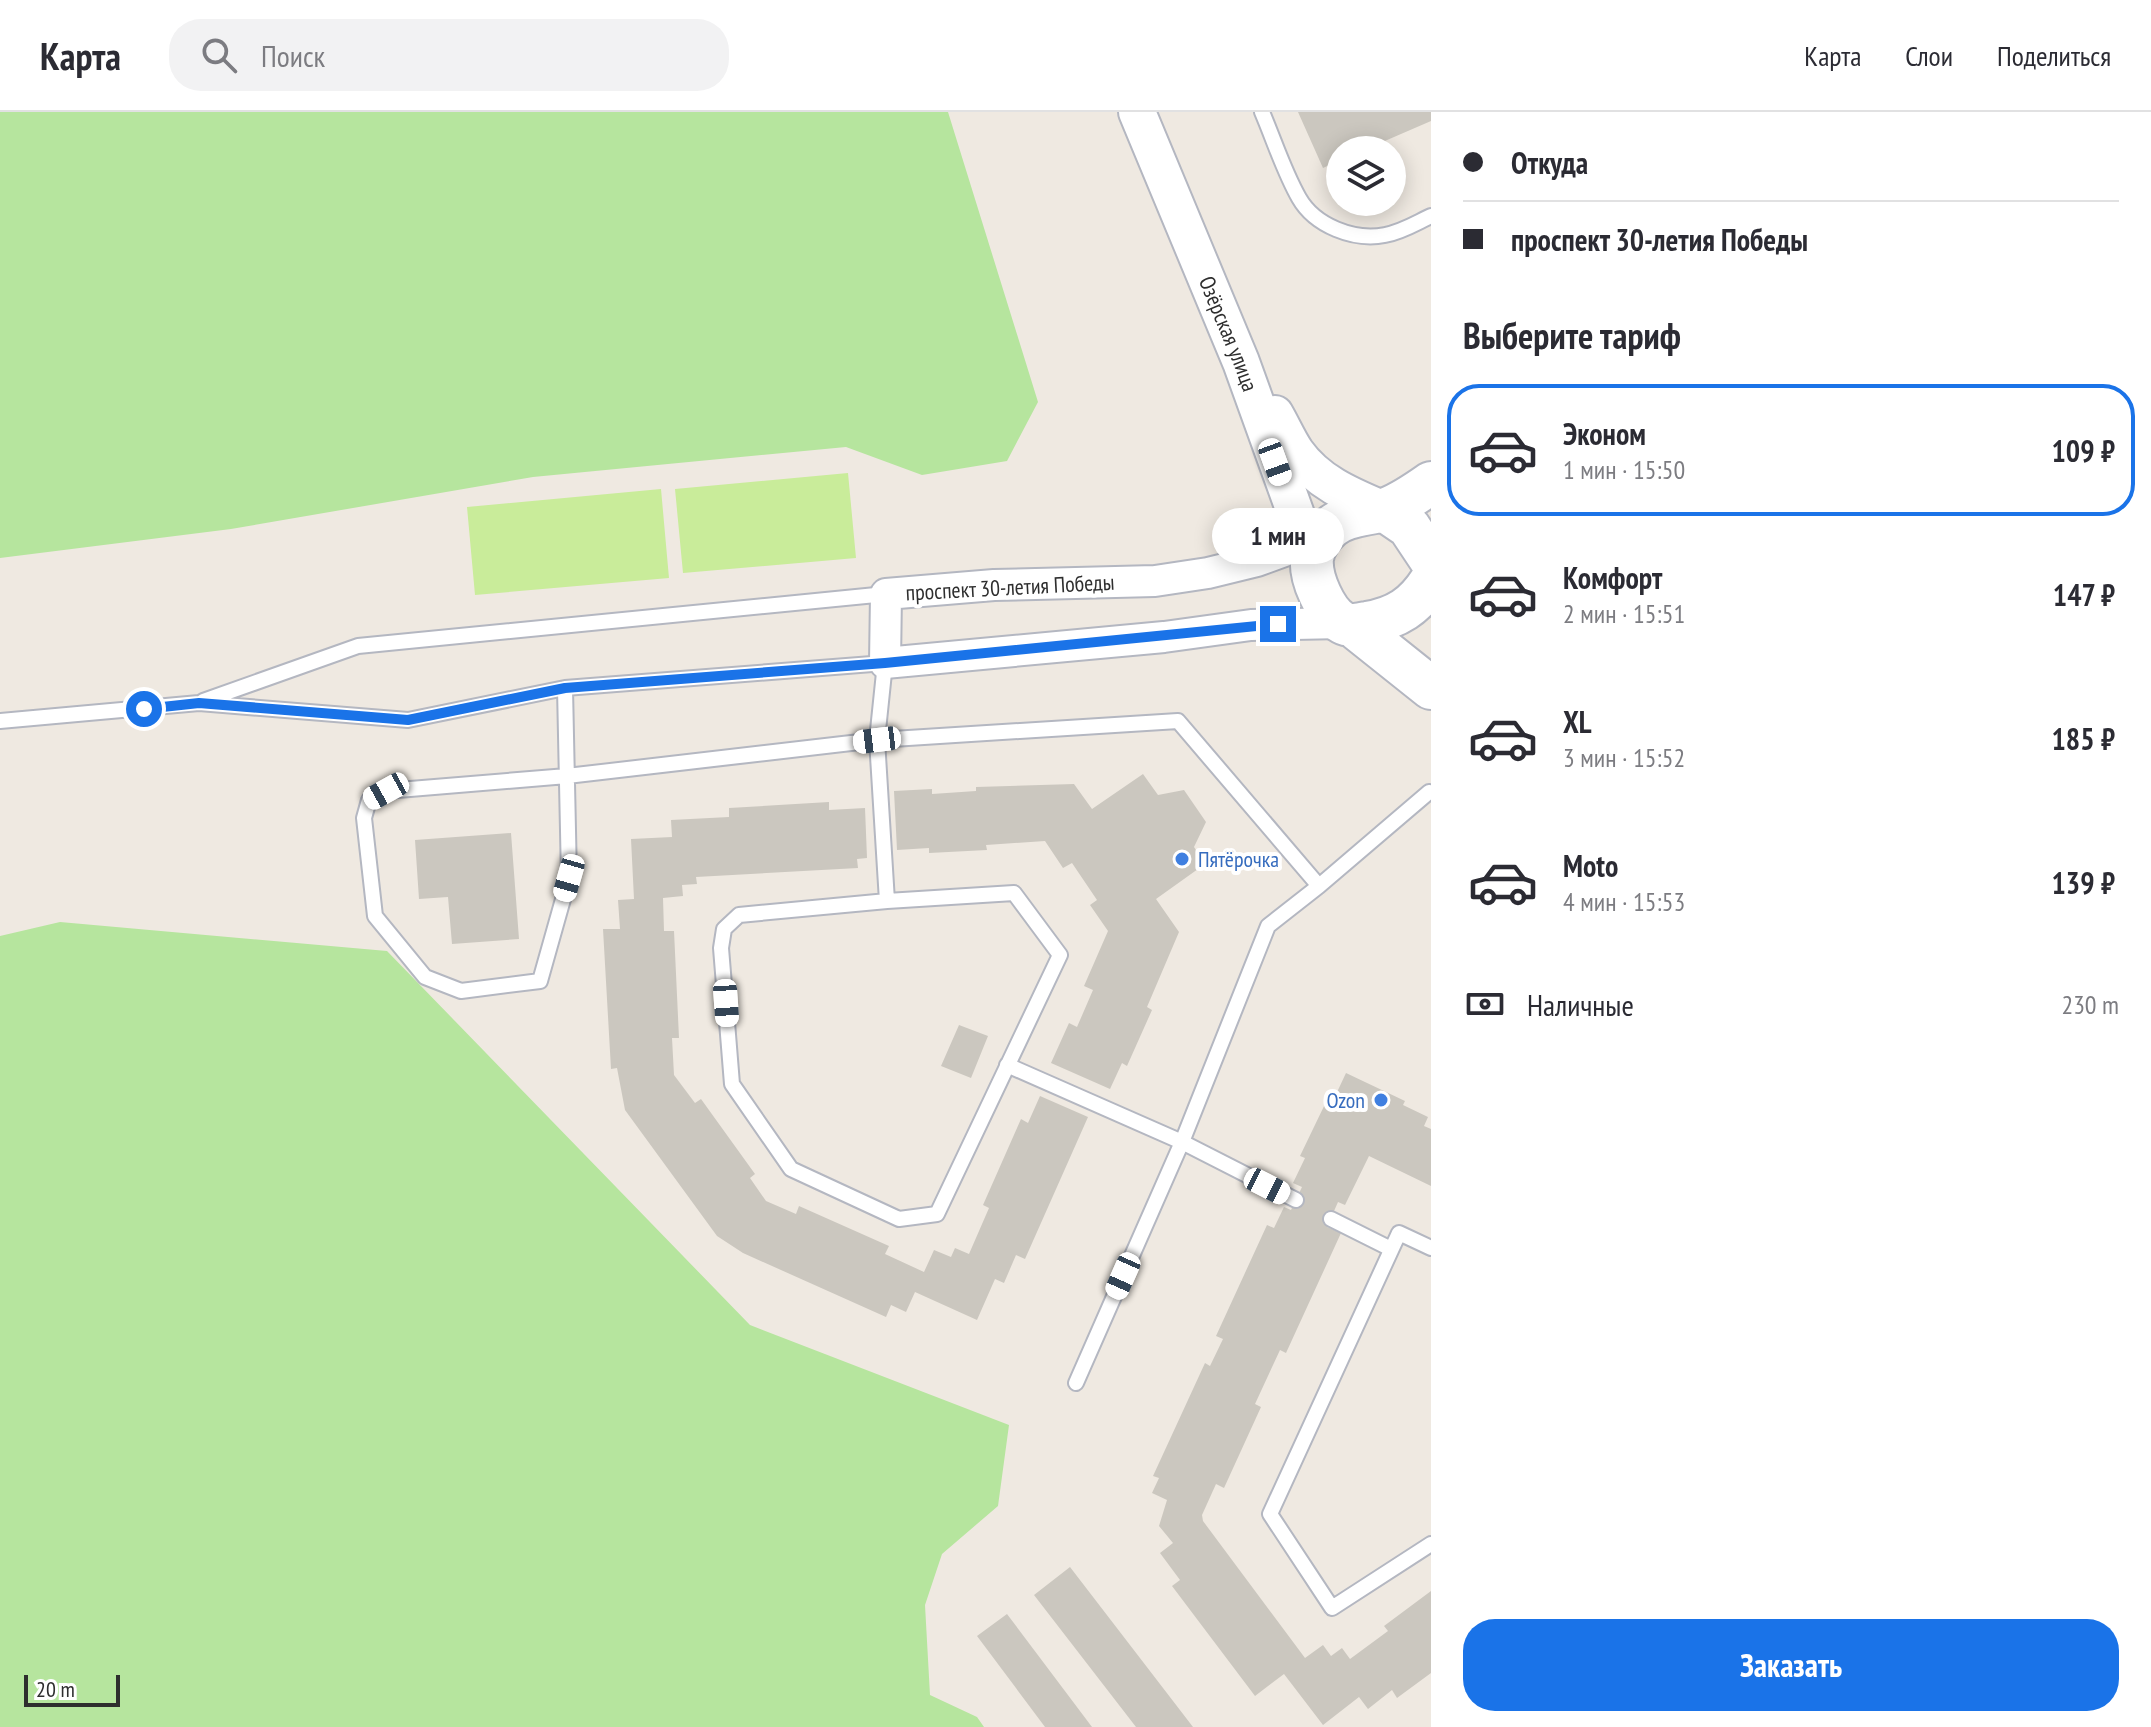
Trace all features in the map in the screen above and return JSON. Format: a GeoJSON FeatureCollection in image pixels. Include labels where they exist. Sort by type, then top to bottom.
{"type":"FeatureCollection","features":[{"type":"Feature","properties":{"kind":"main road"},"geometry":{"type":"LineString","coordinates":[[1431,483],[1384,510],[1359,514],[1333,525],[1313,547],[1316,585],[1328,607],[1431,688]]}},
{"type":"Feature","properties":{"kind":"main road"},"geometry":{"type":"LineString","coordinates":[[1384,510],[1409,527],[1431,560]]}},
{"type":"Feature","properties":{"kind":"main road"},"geometry":{"type":"LineString","coordinates":[[1347,624],[1381,621],[1403,612],[1421,596],[1431,581]]}},
{"type":"Feature","properties":{"kind":"street","name":"Озёрская улица"},"geometry":{"type":"LineString","coordinates":[[1137,112],[1241,362],[1313,547]]}},
{"type":"Feature","properties":{"kind":"street"},"geometry":{"type":"LineString","coordinates":[[1241,362],[1297,453],[1319,477],[1344,493],[1384,510]]}},
{"type":"Feature","properties":{"kind":"street","name":"проспект 30-летия Победы"},"geometry":{"type":"LineString","coordinates":[[885,663],[886,594],[994,585],[1155,581],[1208,573],[1313,547]]}},
{"type":"Feature","properties":{"kind":"street"},"geometry":{"type":"LineString","coordinates":[[885,663],[1164,637],[1251,625],[1347,624]]}},
{"type":"Feature","properties":{"kind":"lane"},"geometry":{"type":"LineString","coordinates":[[1262,112],[1300,200],[1321,222],[1353,235],[1383,235],[1403,230],[1431,216]]}},
{"type":"Feature","properties":{"kind":"lane"},"geometry":{"type":"LineString","coordinates":[[199,703],[358,646],[886,594]]}},
{"type":"Feature","properties":{"kind":"lane"},"geometry":{"type":"LineString","coordinates":[[0,721],[199,703],[408,720],[565,688],[885,663],[877,740],[887,901]]}},
{"type":"Feature","properties":{"kind":"lane"},"geometry":{"type":"LineString","coordinates":[[565,688],[567,776],[569,878],[540,981],[461,991],[425,977],[375,916],[364,818],[369,800],[386,791],[567,776],[877,740],[1178,721],[1319,886]]}},
{"type":"Feature","properties":{"kind":"lane"},"geometry":{"type":"LineString","coordinates":[[1076,1383],[1182,1142],[1268,926],[1429,792]]}},
{"type":"Feature","properties":{"kind":"lane"},"geometry":{"type":"LineString","coordinates":[[1014,893],[1060,955],[937,1214],[899,1219],[791,1169],[732,1084],[721,948],[724,929],[739,915],[887,901],[1014,893]]}},
{"type":"Feature","properties":{"kind":"lane"},"geometry":{"type":"LineString","coordinates":[[1007,1065],[1182,1142],[1296,1200]]}},
{"type":"Feature","properties":{"kind":"lane"},"geometry":{"type":"LineString","coordinates":[[1331,1219],[1391,1249]]}},
{"type":"Feature","properties":{"kind":"lane"},"geometry":{"type":"LineString","coordinates":[[1431,1248],[1399,1233],[1270,1514],[1332,1608],[1431,1544]]}},
{"type":"Feature","properties":{"kind":"green space"},"geometry":{"type":"Polygon","coordinates":[[[0,112],[948,112],[1038,402],[1007,461],[922,475],[846,447],[533,477],[231,529],[0,558],[0,112]]]}},
{"type":"Feature","properties":{"kind":"green space"},"geometry":{"type":"Polygon","coordinates":[[[848,473],[856,558],[683,573],[675,489],[848,473]]]}},
{"type":"Feature","properties":{"kind":"green space"},"geometry":{"type":"Polygon","coordinates":[[[661,489],[669,578],[475,595],[467,507],[661,489]]]}},
{"type":"Feature","properties":{"kind":"green space"},"geometry":{"type":"Polygon","coordinates":[[[60,922],[387,951],[750,1325],[1009,1425],[998,1506],[942,1554],[925,1605],[930,1695],[977,1717],[984,1727],[0,1727],[0,936],[60,922]]]}},
{"type":"Feature","properties":{"kind":"building"},"geometry":{"type":"Polygon","coordinates":[[[1298,112],[1431,112],[1431,121],[1396,136],[1326,136],[1326,167],[1323,168],[1298,112]]]}},
{"type":"Feature","properties":{"kind":"building"},"geometry":{"type":"Polygon","coordinates":[[[1143,774],[1158,795],[1184,790],[1206,822],[1194,847],[1205,864],[1156,899],[1179,932],[1147,1007],[1152,1010],[1127,1066],[1122,1063],[1110,1089],[1051,1063],[1069,1023],[1077,1027],[1093,990],[1084,986],[1108,931],[1090,905],[1097,900],[1072,863],[1063,868],[1045,841],[986,845],[987,850],[929,853],[929,848],[897,850],[894,791],[932,789],[932,794],[976,791],[976,787],[1074,784],[1092,809],[1143,774]]]}},
{"type":"Feature","properties":{"kind":"building"},"geometry":{"type":"Polygon","coordinates":[[[829,802],[829,810],[865,808],[867,858],[857,859],[858,868],[696,877],[697,884],[682,885],[683,896],[663,898],[664,931],[674,931],[679,1038],[672,1038],[674,1075],[695,1103],[701,1099],[755,1174],[750,1178],[766,1201],[796,1214],[799,1206],[889,1246],[885,1254],[924,1272],[934,1250],[951,1257],[955,1248],[969,1254],[989,1208],[983,1205],[1021,1119],[1028,1123],[1040,1096],[1088,1117],[1025,1259],[1016,1255],[1004,1283],[995,1279],[977,1320],[915,1292],[906,1312],[891,1305],[886,1317],[743,1253],[717,1236],[625,1110],[617,1068],[611,1069],[603,929],[620,929],[618,900],[634,899],[631,839],[672,837],[671,820],[729,817],[729,808],[829,802]]]}},
{"type":"Feature","properties":{"kind":"building"},"geometry":{"type":"Polygon","coordinates":[[[511,833],[519,939],[452,944],[448,897],[419,899],[415,840],[511,833]]]}},
{"type":"Feature","properties":{"kind":"building"},"geometry":{"type":"Polygon","coordinates":[[[959,1025],[988,1036],[971,1078],[941,1066],[959,1025]]]}},
{"type":"Feature","properties":{"kind":"building"},"geometry":{"type":"Polygon","coordinates":[[[1346,1073],[1405,1101],[1403,1105],[1428,1117],[1424,1126],[1431,1129],[1431,1186],[1369,1156],[1345,1205],[1338,1202],[1327,1227],[1341,1233],[1286,1353],[1280,1350],[1255,1404],[1261,1407],[1224,1488],[1216,1484],[1202,1515],[1203,1521],[1305,1658],[1323,1645],[1331,1656],[1342,1648],[1350,1659],[1388,1631],[1384,1626],[1431,1591],[1431,1673],[1397,1698],[1392,1690],[1368,1709],[1359,1697],[1323,1725],[1284,1674],[1255,1696],[1172,1586],[1180,1580],[1160,1553],[1173,1543],[1159,1526],[1167,1500],[1152,1493],[1159,1478],[1153,1476],[1205,1363],[1210,1366],[1223,1339],[1216,1336],[1267,1225],[1274,1228],[1284,1207],[1291,1210],[1302,1187],[1293,1183],[1305,1158],[1300,1156],[1326,1102],[1331,1105],[1346,1073]]]}},
{"type":"Feature","properties":{"kind":"building"},"geometry":{"type":"Polygon","coordinates":[[[1070,1567],[1193,1727],[1136,1727],[1034,1595],[1070,1567]]]}},
{"type":"Feature","properties":{"kind":"building"},"geometry":{"type":"Polygon","coordinates":[[[1007,1614],[1092,1727],[1045,1727],[977,1636],[1007,1614]]]}},
{"type":"Feature","properties":{"kind":"place","name":"Пятёрочка"},"geometry":{"type":"Point","coordinates":[1182,859]}},
{"type":"Feature","properties":{"kind":"place","name":"Ozon"},"geometry":{"type":"Point","coordinates":[1381,1100]}},
{"type":"Feature","properties":{"kind":"route"},"geometry":{"type":"LineString","coordinates":[[144,709],[199,703],[408,720],[565,688],[885,663],[1278,624]]}}]}
